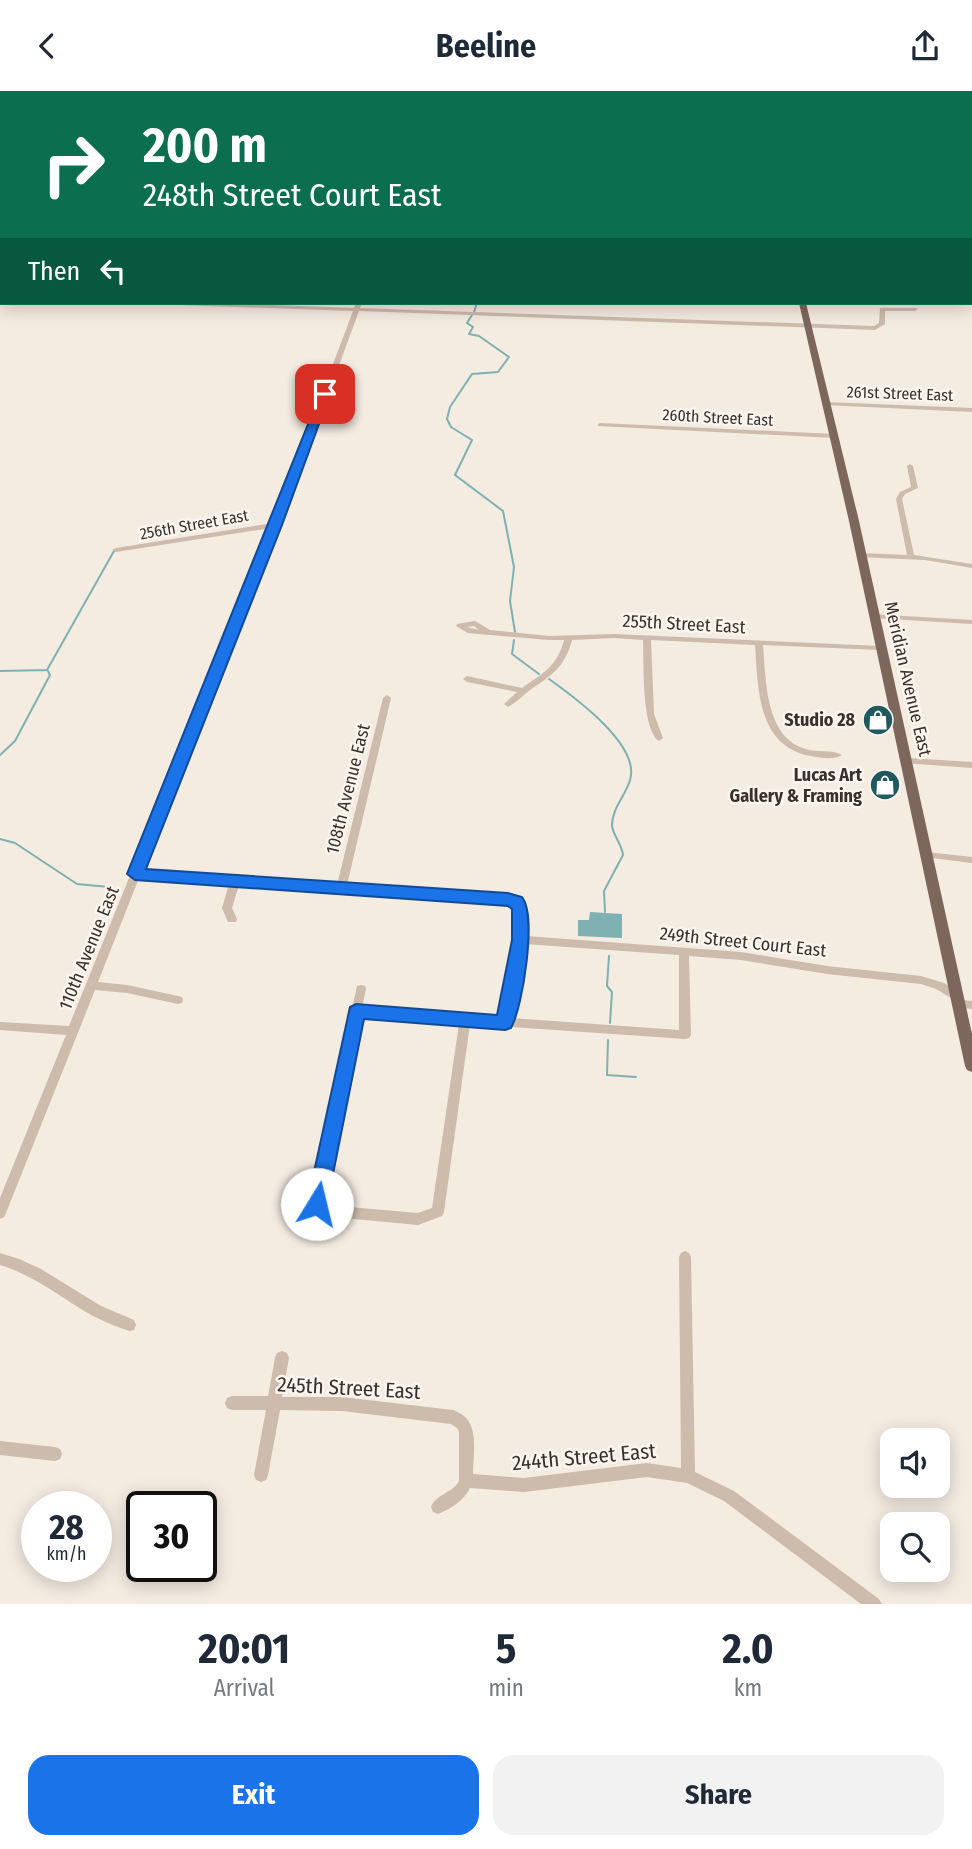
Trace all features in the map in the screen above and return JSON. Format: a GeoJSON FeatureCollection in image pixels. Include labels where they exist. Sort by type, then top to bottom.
{"type":"FeatureCollection","features":[{"type":"Feature","properties":{"kind":"main road","name":"Meridian Avenue East"},"geometry":{"type":"LineString","coordinates":[[803,305],[963,1002],[972,1066]]}},
{"type":"Feature","properties":{"kind":"street"},"geometry":{"type":"LineString","coordinates":[[298,305],[878,327],[882,324],[882,309],[915,309]]}},
{"type":"Feature","properties":{"kind":"street","name":"110th Avenue East"},"geometry":{"type":"LineString","coordinates":[[0,1213],[276,525],[358,306]]}},
{"type":"Feature","properties":{"kind":"street","name":"261st Street East"},"geometry":{"type":"LineString","coordinates":[[826,404],[972,410]]}},
{"type":"Feature","properties":{"kind":"street","name":"260th Street East"},"geometry":{"type":"LineString","coordinates":[[600,425],[834,436]]}},
{"type":"Feature","properties":{"kind":"street"},"geometry":{"type":"LineString","coordinates":[[910,466],[916,488],[902,493],[899,499],[911,557]]}},
{"type":"Feature","properties":{"kind":"street","name":"256th Street East"},"geometry":{"type":"LineString","coordinates":[[117,549],[276,525]]}},
{"type":"Feature","properties":{"kind":"street"},"geometry":{"type":"LineString","coordinates":[[860,555],[911,557],[972,566]]}},
{"type":"Feature","properties":{"kind":"street"},"geometry":{"type":"LineString","coordinates":[[874,616],[972,622]]}},
{"type":"Feature","properties":{"kind":"street","name":"255th Street East"},"geometry":{"type":"LineString","coordinates":[[486,631],[568,638],[647,638],[880,648]]}},
{"type":"Feature","properties":{"kind":"street"},"geometry":{"type":"LineString","coordinates":[[508,704],[521,690],[560,665],[565,656],[568,638]]}},
{"type":"Feature","properties":{"kind":"street"},"geometry":{"type":"LineString","coordinates":[[647,638],[650,714],[659,738]]}},
{"type":"Feature","properties":{"kind":"street"},"geometry":{"type":"LineString","coordinates":[[759,643],[770,715],[776,731],[786,743],[799,751],[838,755]]}},
{"type":"Feature","properties":{"kind":"street"},"geometry":{"type":"LineString","coordinates":[[467,679],[521,690]]}},
{"type":"Feature","properties":{"kind":"street","name":"108th Avenue East"},"geometry":{"type":"LineString","coordinates":[[341,888],[387,698]]}},
{"type":"Feature","properties":{"kind":"street"},"geometry":{"type":"LineString","coordinates":[[907,761],[972,765]]}},
{"type":"Feature","properties":{"kind":"street"},"geometry":{"type":"LineString","coordinates":[[927,855],[972,860]]}},
{"type":"Feature","properties":{"kind":"street"},"geometry":{"type":"LineString","coordinates":[[135,874],[516,901],[521,908],[521,940],[505,1023]]}},
{"type":"Feature","properties":{"kind":"street"},"geometry":{"type":"LineString","coordinates":[[232,919],[227,908],[234,880]]}},
{"type":"Feature","properties":{"kind":"street","name":"249th Street Court East"},"geometry":{"type":"LineString","coordinates":[[521,940],[741,956],[827,970],[912,978],[940,986],[963,1002]]}},
{"type":"Feature","properties":{"kind":"street"},"geometry":{"type":"LineString","coordinates":[[356,1012],[685,1035],[684,952]]}},
{"type":"Feature","properties":{"kind":"street"},"geometry":{"type":"LineString","coordinates":[[91,986],[127,989],[178,1000]]}},
{"type":"Feature","properties":{"kind":"street"},"geometry":{"type":"LineString","coordinates":[[361,989],[317,1196],[319,1209],[418,1219],[433,1216],[439,1206],[465,1021]]}},
{"type":"Feature","properties":{"kind":"street"},"geometry":{"type":"LineString","coordinates":[[0,1026],[72,1031]]}},
{"type":"Feature","properties":{"kind":"street"},"geometry":{"type":"LineString","coordinates":[[685,1257],[688,1476]]}},
{"type":"Feature","properties":{"kind":"street"},"geometry":{"type":"LineString","coordinates":[[0,1259],[42,1273],[98,1311],[129,1325]]}},
{"type":"Feature","properties":{"kind":"street"},"geometry":{"type":"LineString","coordinates":[[261,1475],[282,1358]]}},
{"type":"Feature","properties":{"kind":"street","name":"245th Street East"},"geometry":{"type":"LineString","coordinates":[[232,1403],[342,1404],[453,1417],[462,1423],[467,1432],[466,1481]]}},
{"type":"Feature","properties":{"kind":"street"},"geometry":{"type":"LineString","coordinates":[[0,1448],[55,1454]]}},
{"type":"Feature","properties":{"kind":"street","name":"244th Street East"},"geometry":{"type":"LineString","coordinates":[[466,1481],[540,1484],[647,1470],[688,1476],[729,1496],[874,1604]]}},
{"type":"Feature","properties":{"kind":"street"},"geometry":{"type":"LineString","coordinates":[[438,1507],[461,1492],[466,1481]]}},
{"type":"Feature","properties":{"kind":"water"},"geometry":{"type":"Polygon","coordinates":[[[590,912],[622,914],[622,938],[578,936],[578,920],[589,920],[590,912]]]}},
{"type":"Feature","properties":{"kind":"waterway"},"geometry":{"type":"LineString","coordinates":[[474,312],[476,305]]}},
{"type":"Feature","properties":{"kind":"waterway"},"geometry":{"type":"LineString","coordinates":[[472,315],[467,323],[473,327],[469,334],[479,336],[509,357],[498,372],[472,374],[450,407],[447,419],[451,427],[472,440],[455,475],[503,511],[514,567],[510,601],[515,632]]}},
{"type":"Feature","properties":{"kind":"waterway"},"geometry":{"type":"LineString","coordinates":[[0,671],[47,670],[114,551]]}},
{"type":"Feature","properties":{"kind":"waterway"},"geometry":{"type":"LineString","coordinates":[[514,640],[512,654],[539,674]]}},
{"type":"Feature","properties":{"kind":"waterway"},"geometry":{"type":"LineString","coordinates":[[0,755],[15,741],[50,675],[48,671]]}},
{"type":"Feature","properties":{"kind":"waterway"},"geometry":{"type":"LineString","coordinates":[[549,679],[603,723],[626,752],[631,766],[630,780],[613,819],[612,828],[623,855],[604,891],[605,912]]}},
{"type":"Feature","properties":{"kind":"waterway"},"geometry":{"type":"LineString","coordinates":[[0,839],[15,843],[77,884],[109,887]]}},
{"type":"Feature","properties":{"kind":"waterway"},"geometry":{"type":"LineString","coordinates":[[609,956],[607,986],[612,992],[610,1023]]}},
{"type":"Feature","properties":{"kind":"waterway"},"geometry":{"type":"LineString","coordinates":[[608,1040],[607,1075],[636,1077]]}},
{"type":"Feature","properties":{"kind":"place","name":"Studio 28"},"geometry":{"type":"Point","coordinates":[878,720]}},
{"type":"Feature","properties":{"kind":"place","name":"Lucas Art Gallery & Framing"},"geometry":{"type":"Point","coordinates":[885,785]}},
{"type":"Feature","properties":{"kind":"route"},"geometry":{"type":"LineString","coordinates":[[317,1204],[356,1012],[505,1023],[521,940],[521,908],[516,901],[508,899],[135,874],[276,525],[325,394]]}}]}
